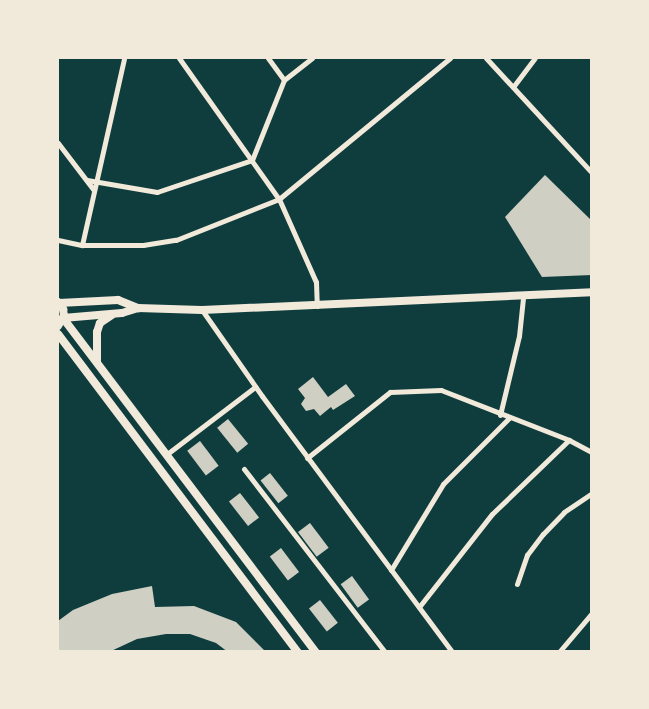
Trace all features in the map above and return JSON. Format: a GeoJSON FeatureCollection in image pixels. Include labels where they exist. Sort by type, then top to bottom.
{"type":"FeatureCollection","features":[{"type":"Feature","properties":{"kind":"street"},"geometry":{"type":"LineString","coordinates":[[82,245],[93,189],[124,58]]}},
{"type":"Feature","properties":{"kind":"street"},"geometry":{"type":"LineString","coordinates":[[179,58],[279,199],[316,282],[317,306]]}},
{"type":"Feature","properties":{"kind":"street"},"geometry":{"type":"LineString","coordinates":[[268,58],[284,80]]}},
{"type":"Feature","properties":{"kind":"street"},"geometry":{"type":"LineString","coordinates":[[87,180],[157,192],[252,160],[284,80],[312,58]]}},
{"type":"Feature","properties":{"kind":"street"},"geometry":{"type":"LineString","coordinates":[[58,240],[82,245],[142,245],[176,240],[279,199],[450,58]]}},
{"type":"Feature","properties":{"kind":"street"},"geometry":{"type":"LineString","coordinates":[[486,58],[592,173]]}},
{"type":"Feature","properties":{"kind":"street"},"geometry":{"type":"LineString","coordinates":[[513,87],[535,58]]}},
{"type":"Feature","properties":{"kind":"street"},"geometry":{"type":"LineString","coordinates":[[58,142],[93,189]]}},
{"type":"Feature","properties":{"kind":"street"},"geometry":{"type":"LineString","coordinates":[[63,318],[116,313],[138,308],[202,310],[317,306],[592,292]]}},
{"type":"Feature","properties":{"kind":"street"},"geometry":{"type":"LineString","coordinates":[[500,415],[519,336],[523,297]]}},
{"type":"Feature","properties":{"kind":"street"},"geometry":{"type":"LineString","coordinates":[[58,303],[118,300],[138,308]]}},
{"type":"Feature","properties":{"kind":"street"},"geometry":{"type":"LineString","coordinates":[[58,303],[63,309],[63,318],[58,326]]}},
{"type":"Feature","properties":{"kind":"street"},"geometry":{"type":"LineString","coordinates":[[202,310],[307,458],[452,652]]}},
{"type":"Feature","properties":{"kind":"street"},"geometry":{"type":"LineString","coordinates":[[97,362],[95,344],[100,323],[116,313]]}},
{"type":"Feature","properties":{"kind":"street"},"geometry":{"type":"LineString","coordinates":[[63,318],[168,454],[316,652]]}},
{"type":"Feature","properties":{"kind":"street"},"geometry":{"type":"LineString","coordinates":[[58,334],[298,652]]}},
{"type":"Feature","properties":{"kind":"street"},"geometry":{"type":"LineString","coordinates":[[168,454],[256,387]]}},
{"type":"Feature","properties":{"kind":"street"},"geometry":{"type":"LineString","coordinates":[[307,458],[390,392],[441,390],[477,403],[500,415],[569,440],[592,452]]}},
{"type":"Feature","properties":{"kind":"street"},"geometry":{"type":"LineString","coordinates":[[391,570],[443,484],[510,418]]}},
{"type":"Feature","properties":{"kind":"street"},"geometry":{"type":"LineString","coordinates":[[419,607],[492,514],[569,440]]}},
{"type":"Feature","properties":{"kind":"street"},"geometry":{"type":"LineString","coordinates":[[244,468],[385,652]]}},
{"type":"Feature","properties":{"kind":"street"},"geometry":{"type":"LineString","coordinates":[[517,584],[527,555],[544,534],[564,512],[592,493]]}},
{"type":"Feature","properties":{"kind":"street"},"geometry":{"type":"LineString","coordinates":[[559,652],[592,613]]}},
{"type":"Feature","properties":{"kind":"building"},"geometry":{"type":"Polygon","coordinates":[[[545,175],[592,221],[592,275],[542,277],[505,217],[545,175]]]}},
{"type":"Feature","properties":{"kind":"building"},"geometry":{"type":"Polygon","coordinates":[[[313,377],[328,397],[346,384],[355,396],[333,410],[331,407],[320,416],[314,409],[306,411],[301,404],[305,398],[298,389],[313,377]]]}},
{"type":"Feature","properties":{"kind":"building"},"geometry":{"type":"Polygon","coordinates":[[[228,419],[248,444],[237,453],[217,428],[228,419]]]}},
{"type":"Feature","properties":{"kind":"building"},"geometry":{"type":"Polygon","coordinates":[[[200,441],[219,466],[206,475],[187,451],[200,441]]]}},
{"type":"Feature","properties":{"kind":"building"},"geometry":{"type":"Polygon","coordinates":[[[270,473],[288,496],[278,503],[261,480],[270,473]]]}},
{"type":"Feature","properties":{"kind":"building"},"geometry":{"type":"Polygon","coordinates":[[[240,493],[259,517],[248,526],[229,502],[240,493]]]}},
{"type":"Feature","properties":{"kind":"building"},"geometry":{"type":"Polygon","coordinates":[[[310,523],[329,548],[317,557],[298,532],[310,523]]]}},
{"type":"Feature","properties":{"kind":"building"},"geometry":{"type":"Polygon","coordinates":[[[281,548],[299,572],[288,580],[270,556],[281,548]]]}},
{"type":"Feature","properties":{"kind":"building"},"geometry":{"type":"Polygon","coordinates":[[[352,576],[369,599],[358,608],[341,584],[352,576]]]}},
{"type":"Feature","properties":{"kind":"building"},"geometry":{"type":"Polygon","coordinates":[[[152,586],[155,607],[194,606],[236,622],[266,652],[228,652],[216,643],[190,634],[166,634],[137,639],[109,652],[58,652],[58,621],[73,610],[112,594],[152,586]]]}},
{"type":"Feature","properties":{"kind":"building"},"geometry":{"type":"Polygon","coordinates":[[[320,600],[338,623],[327,631],[309,609],[320,600]]]}}]}
